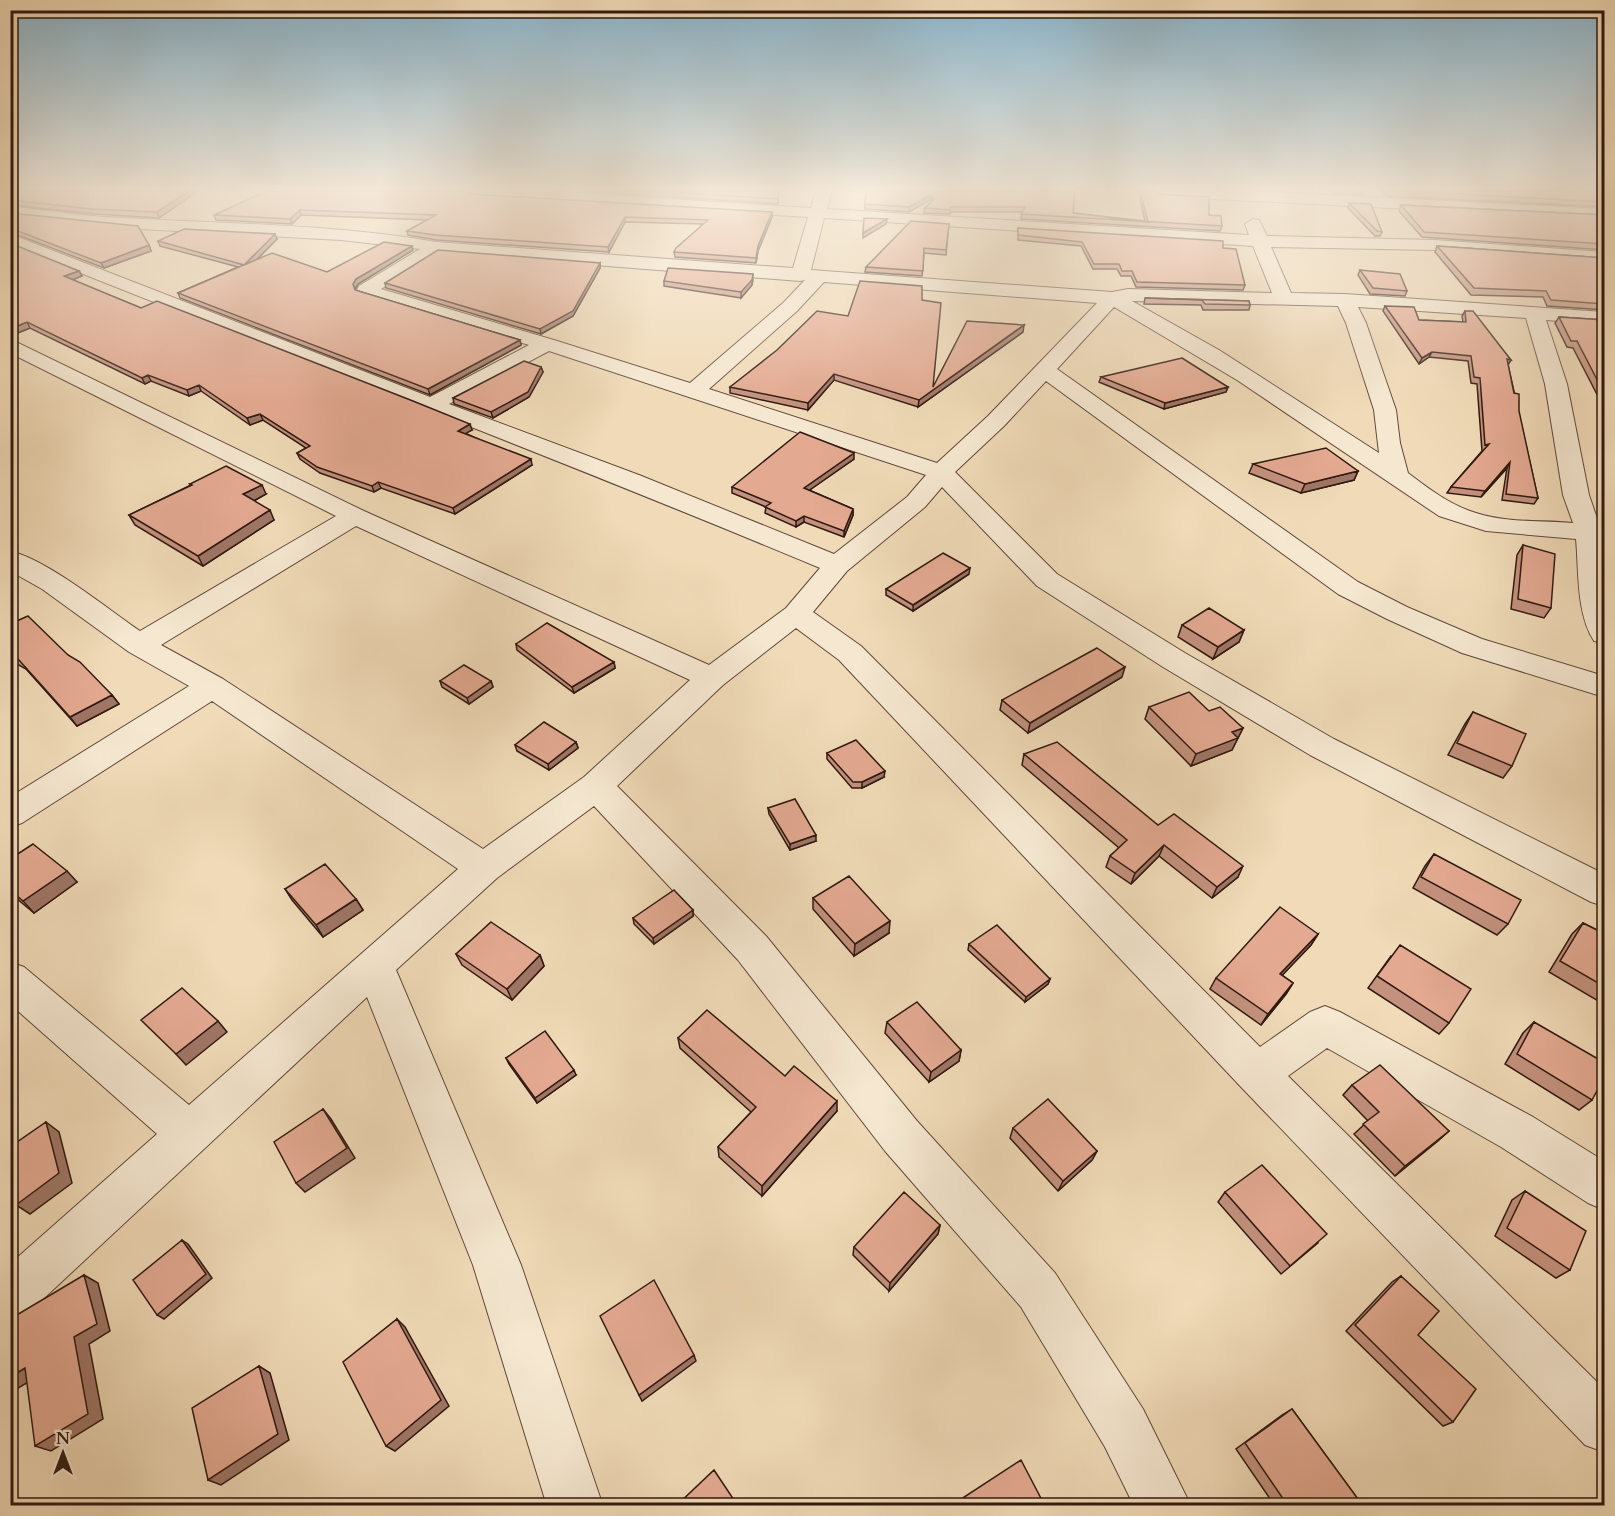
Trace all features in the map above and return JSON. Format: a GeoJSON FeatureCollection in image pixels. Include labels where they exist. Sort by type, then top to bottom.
{"type":"FeatureCollection","features":[{"type":"Feature","properties":{"kind":"street"},"geometry":{"type":"LineString","coordinates":[[68,262],[431,405],[630,480],[837,565]]}},
{"type":"Feature","properties":{"kind":"street"},"geometry":{"type":"LineString","coordinates":[[412,262],[366,290],[694,390],[941,472],[1047,580],[1174,660],[1322,747],[1605,891]]}},
{"type":"Feature","properties":{"kind":"street"},"geometry":{"type":"LineString","coordinates":[[626,262],[1112,298],[1128,295],[1283,297],[1605,318]]}},
{"type":"Feature","properties":{"kind":"street"},"geometry":{"type":"LineString","coordinates":[[694,390],[790,308],[809,276],[811,262]]}},
{"type":"Feature","properties":{"kind":"street"},"geometry":{"type":"LineString","coordinates":[[1267,262],[1283,297]]}},
{"type":"Feature","properties":{"kind":"street"},"geometry":{"type":"LineString","coordinates":[[10,1297],[374,965],[484,868],[596,786],[712,678],[796,614],[837,565],[916,502],[941,472],[996,421],[1112,298]]}},
{"type":"Feature","properties":{"kind":"street"},"geometry":{"type":"LineString","coordinates":[[1112,298],[1144,314],[1208,353],[1396,474],[1446,510],[1474,521],[1508,527],[1597,534]]}},
{"type":"Feature","properties":{"kind":"street"},"geometry":{"type":"LineString","coordinates":[[1346,300],[1356,322],[1385,410],[1388,443],[1396,474]]}},
{"type":"Feature","properties":{"kind":"street"},"geometry":{"type":"LineString","coordinates":[[1534,313],[1556,384],[1576,495],[1597,534],[1596,606],[1605,634]]}},
{"type":"Feature","properties":{"kind":"street"},"geometry":{"type":"LineString","coordinates":[[431,405],[547,344]]}},
{"type":"Feature","properties":{"kind":"street"},"geometry":{"type":"LineString","coordinates":[[10,345],[355,516],[712,678]]}},
{"type":"Feature","properties":{"kind":"street"},"geometry":{"type":"LineString","coordinates":[[1044,370],[1348,588],[1397,613],[1472,646],[1605,687]]}},
{"type":"Feature","properties":{"kind":"street"},"geometry":{"type":"LineString","coordinates":[[139,645],[355,516]]}},
{"type":"Feature","properties":{"kind":"street"},"geometry":{"type":"LineString","coordinates":[[10,559],[52,583],[139,645],[212,686],[484,868]]}},
{"type":"Feature","properties":{"kind":"street"},"geometry":{"type":"LineString","coordinates":[[796,614],[850,653],[1257,1074],[1605,1426]]}},
{"type":"Feature","properties":{"kind":"street"},"geometry":{"type":"LineString","coordinates":[[10,814],[212,686]]}},
{"type":"Feature","properties":{"kind":"street"},"geometry":{"type":"LineString","coordinates":[[596,786],[752,948],[901,1136],[1038,1290],[1124,1428],[1163,1506]]}},
{"type":"Feature","properties":{"kind":"street"},"geometry":{"type":"LineString","coordinates":[[374,965],[498,1265],[575,1506]]}},
{"type":"Feature","properties":{"kind":"street"},"geometry":{"type":"LineString","coordinates":[[10,979],[190,1134]]}},
{"type":"Feature","properties":{"kind":"street"},"geometry":{"type":"LineString","coordinates":[[1257,1074],[1325,1025],[1517,1132],[1605,1187]]}},
{"type":"Feature","properties":{"kind":"building"},"geometry":{"type":"Polygon","coordinates":[[[10,262],[56,262],[79,271],[64,276],[141,308],[157,301],[470,424],[458,431],[531,459],[453,508],[378,482],[372,486],[317,467],[297,453],[310,446],[260,414],[247,418],[199,385],[187,390],[148,375],[142,378],[27,322],[10,329],[10,262]]]}},
{"type":"Feature","properties":{"kind":"building"},"geometry":{"type":"Polygon","coordinates":[[[232,262],[247,262],[244,265],[232,262]]]}},
{"type":"Feature","properties":{"kind":"building"},"geometry":{"type":"Polygon","coordinates":[[[251,262],[297,262],[327,272],[346,262],[385,262],[356,279],[353,284],[355,290],[520,340],[428,389],[178,293],[251,262]]]}},
{"type":"Feature","properties":{"kind":"building"},"geometry":{"type":"Polygon","coordinates":[[[419,262],[600,263],[573,311],[540,329],[385,283],[419,262]]]}},
{"type":"Feature","properties":{"kind":"building"},"geometry":{"type":"Polygon","coordinates":[[[871,262],[923,262],[923,271],[866,267],[871,262]]]}},
{"type":"Feature","properties":{"kind":"building"},"geometry":{"type":"Polygon","coordinates":[[[1093,262],[1239,262],[1245,285],[1137,282],[1132,271],[1122,271],[1119,264],[1094,264],[1093,262]]]}},
{"type":"Feature","properties":{"kind":"building"},"geometry":{"type":"Polygon","coordinates":[[[1451,262],[1605,262],[1605,304],[1551,300],[1546,291],[1474,288],[1451,262]]]}},
{"type":"Feature","properties":{"kind":"building"},"geometry":{"type":"Polygon","coordinates":[[[668,268],[753,274],[752,280],[741,292],[664,281],[668,268]]]}},
{"type":"Feature","properties":{"kind":"building"},"geometry":{"type":"Polygon","coordinates":[[[1360,270],[1400,274],[1407,291],[1373,288],[1360,270]]]}},
{"type":"Feature","properties":{"kind":"building"},"geometry":{"type":"Polygon","coordinates":[[[860,281],[922,286],[922,300],[941,303],[933,387],[967,321],[1024,325],[919,400],[834,374],[808,403],[730,387],[777,350],[817,311],[848,316],[860,281]]]}},
{"type":"Feature","properties":{"kind":"building"},"geometry":{"type":"Polygon","coordinates":[[[1145,298],[1249,301],[1250,305],[1205,304],[1202,300],[1145,298]]]}},
{"type":"Feature","properties":{"kind":"building"},"geometry":{"type":"Polygon","coordinates":[[[1385,306],[1414,307],[1419,320],[1466,322],[1465,311],[1473,311],[1511,360],[1507,359],[1514,393],[1519,394],[1519,411],[1538,498],[1506,494],[1510,462],[1485,491],[1451,487],[1489,444],[1485,445],[1480,378],[1474,377],[1471,356],[1432,352],[1422,358],[1385,306]]]}},
{"type":"Feature","properties":{"kind":"building"},"geometry":{"type":"Polygon","coordinates":[[[1559,317],[1605,320],[1605,395],[1577,341],[1571,341],[1559,317]]]}},
{"type":"Feature","properties":{"kind":"building"},"geometry":{"type":"Polygon","coordinates":[[[1182,358],[1228,387],[1165,403],[1101,377],[1182,358]]]}},
{"type":"Feature","properties":{"kind":"building"},"geometry":{"type":"Polygon","coordinates":[[[524,361],[541,367],[528,392],[491,412],[453,398],[524,361]]]}},
{"type":"Feature","properties":{"kind":"building"},"geometry":{"type":"Polygon","coordinates":[[[800,432],[854,453],[804,488],[853,509],[844,531],[804,516],[796,521],[765,507],[771,503],[732,487],[800,432]]]}},
{"type":"Feature","properties":{"kind":"building"},"geometry":{"type":"Polygon","coordinates":[[[1326,448],[1358,471],[1305,484],[1253,464],[1326,448]]]}},
{"type":"Feature","properties":{"kind":"building"},"geometry":{"type":"Polygon","coordinates":[[[226,466],[262,485],[243,494],[270,510],[198,556],[129,515],[192,485],[190,484],[226,466]]]}},
{"type":"Feature","properties":{"kind":"building"},"geometry":{"type":"Polygon","coordinates":[[[1523,545],[1555,554],[1551,608],[1518,599],[1523,545]]]}},
{"type":"Feature","properties":{"kind":"building"},"geometry":{"type":"Polygon","coordinates":[[[943,553],[970,568],[913,605],[886,589],[943,553]]]}},
{"type":"Feature","properties":{"kind":"building"},"geometry":{"type":"Polygon","coordinates":[[[1209,608],[1244,630],[1218,647],[1182,625],[1209,608]]]}},
{"type":"Feature","properties":{"kind":"building"},"geometry":{"type":"Polygon","coordinates":[[[28,616],[68,655],[80,662],[112,695],[70,717],[19,660],[10,655],[10,624],[28,616]]]}},
{"type":"Feature","properties":{"kind":"building"},"geometry":{"type":"Polygon","coordinates":[[[547,623],[614,662],[572,687],[516,644],[547,623]]]}},
{"type":"Feature","properties":{"kind":"building"},"geometry":{"type":"Polygon","coordinates":[[[1097,648],[1125,667],[1030,723],[1002,700],[1097,648]]]}},
{"type":"Feature","properties":{"kind":"building"},"geometry":{"type":"Polygon","coordinates":[[[464,665],[491,681],[467,698],[440,681],[464,665]]]}},
{"type":"Feature","properties":{"kind":"building"},"geometry":{"type":"Polygon","coordinates":[[[1189,692],[1209,711],[1220,707],[1243,728],[1232,732],[1238,738],[1196,754],[1149,707],[1189,692]]]}},
{"type":"Feature","properties":{"kind":"building"},"geometry":{"type":"Polygon","coordinates":[[[1473,712],[1526,734],[1512,766],[1457,743],[1473,712]]]}},
{"type":"Feature","properties":{"kind":"building"},"geometry":{"type":"Polygon","coordinates":[[[544,722],[576,742],[548,764],[515,745],[544,722]]]}},
{"type":"Feature","properties":{"kind":"building"},"geometry":{"type":"Polygon","coordinates":[[[856,740],[885,771],[862,782],[853,782],[827,753],[856,740]]]}},
{"type":"Feature","properties":{"kind":"building"},"geometry":{"type":"Polygon","coordinates":[[[1057,742],[1158,825],[1174,814],[1243,866],[1217,887],[1164,845],[1135,873],[1110,856],[1127,840],[1024,754],[1057,742]]]}},
{"type":"Feature","properties":{"kind":"building"},"geometry":{"type":"Polygon","coordinates":[[[795,799],[816,835],[790,844],[768,808],[795,799]]]}},
{"type":"Feature","properties":{"kind":"building"},"geometry":{"type":"Polygon","coordinates":[[[33,844],[67,871],[23,901],[10,890],[10,859],[33,844]]]}},
{"type":"Feature","properties":{"kind":"building"},"geometry":{"type":"Polygon","coordinates":[[[1434,854],[1521,900],[1508,924],[1421,877],[1434,854]]]}},
{"type":"Feature","properties":{"kind":"building"},"geometry":{"type":"Polygon","coordinates":[[[325,864],[356,899],[316,925],[285,889],[325,864]]]}},
{"type":"Feature","properties":{"kind":"building"},"geometry":{"type":"Polygon","coordinates":[[[849,876],[890,921],[855,944],[813,898],[849,876]]]}},
{"type":"Feature","properties":{"kind":"building"},"geometry":{"type":"Polygon","coordinates":[[[674,890],[693,910],[653,938],[633,918],[674,890]]]}},
{"type":"Feature","properties":{"kind":"building"},"geometry":{"type":"Polygon","coordinates":[[[1280,907],[1318,934],[1280,974],[1293,983],[1268,1014],[1216,978],[1280,907]]]}},
{"type":"Feature","properties":{"kind":"building"},"geometry":{"type":"Polygon","coordinates":[[[491,922],[540,955],[507,989],[456,954],[491,922]]]}},
{"type":"Feature","properties":{"kind":"building"},"geometry":{"type":"Polygon","coordinates":[[[1583,923],[1605,934],[1605,987],[1560,961],[1583,923]]]}},
{"type":"Feature","properties":{"kind":"building"},"geometry":{"type":"Polygon","coordinates":[[[997,925],[1050,979],[1026,997],[969,944],[997,925]]]}},
{"type":"Feature","properties":{"kind":"building"},"geometry":{"type":"Polygon","coordinates":[[[1400,945],[1471,989],[1449,1023],[1377,976],[1400,945]]]}},
{"type":"Feature","properties":{"kind":"building"},"geometry":{"type":"Polygon","coordinates":[[[182,988],[218,1021],[176,1054],[141,1020],[182,988]]]}},
{"type":"Feature","properties":{"kind":"building"},"geometry":{"type":"Polygon","coordinates":[[[917,1002],[961,1050],[931,1072],[887,1022],[917,1002]]]}},
{"type":"Feature","properties":{"kind":"building"},"geometry":{"type":"Polygon","coordinates":[[[707,1010],[785,1076],[794,1066],[837,1101],[762,1186],[718,1147],[756,1107],[678,1038],[707,1010]]]}},
{"type":"Feature","properties":{"kind":"building"},"geometry":{"type":"Polygon","coordinates":[[[1534,1022],[1605,1063],[1605,1076],[1592,1100],[1517,1054],[1534,1022]]]}},
{"type":"Feature","properties":{"kind":"building"},"geometry":{"type":"Polygon","coordinates":[[[545,1031],[574,1070],[535,1098],[506,1058],[545,1031]]]}},
{"type":"Feature","properties":{"kind":"building"},"geometry":{"type":"Polygon","coordinates":[[[1380,1065],[1449,1131],[1405,1166],[1363,1124],[1379,1112],[1352,1085],[1380,1065]]]}},
{"type":"Feature","properties":{"kind":"building"},"geometry":{"type":"Polygon","coordinates":[[[1048,1099],[1097,1151],[1063,1181],[1013,1128],[1048,1099]]]}},
{"type":"Feature","properties":{"kind":"building"},"geometry":{"type":"Polygon","coordinates":[[[323,1109],[347,1148],[296,1183],[274,1142],[323,1109]]]}},
{"type":"Feature","properties":{"kind":"building"},"geometry":{"type":"Polygon","coordinates":[[[46,1122],[59,1173],[16,1205],[10,1195],[10,1147],[46,1122]]]}},
{"type":"Feature","properties":{"kind":"building"},"geometry":{"type":"Polygon","coordinates":[[[1262,1165],[1327,1234],[1290,1266],[1225,1192],[1262,1165]]]}},
{"type":"Feature","properties":{"kind":"building"},"geometry":{"type":"Polygon","coordinates":[[[1525,1191],[1586,1231],[1570,1270],[1507,1228],[1525,1191]]]}},
{"type":"Feature","properties":{"kind":"building"},"geometry":{"type":"Polygon","coordinates":[[[904,1192],[940,1225],[890,1283],[854,1247],[904,1192]]]}},
{"type":"Feature","properties":{"kind":"building"},"geometry":{"type":"Polygon","coordinates":[[[182,1240],[206,1274],[157,1315],[133,1280],[182,1240]]]}},
{"type":"Feature","properties":{"kind":"building"},"geometry":{"type":"Polygon","coordinates":[[[84,1275],[97,1324],[74,1337],[88,1414],[35,1446],[25,1368],[10,1377],[10,1319],[84,1275]]]}},
{"type":"Feature","properties":{"kind":"building"},"geometry":{"type":"Polygon","coordinates":[[[1401,1276],[1439,1311],[1418,1335],[1476,1389],[1453,1422],[1355,1325],[1401,1276]]]}},
{"type":"Feature","properties":{"kind":"building"},"geometry":{"type":"Polygon","coordinates":[[[654,1280],[694,1355],[639,1395],[600,1316],[654,1280]]]}},
{"type":"Feature","properties":{"kind":"building"},"geometry":{"type":"Polygon","coordinates":[[[397,1319],[441,1400],[386,1446],[343,1362],[397,1319]]]}},
{"type":"Feature","properties":{"kind":"building"},"geometry":{"type":"Polygon","coordinates":[[[259,1366],[278,1434],[208,1480],[192,1408],[259,1366]]]}},
{"type":"Feature","properties":{"kind":"building"},"geometry":{"type":"Polygon","coordinates":[[[1292,1409],[1363,1506],[1288,1506],[1245,1443],[1292,1409]]]}},
{"type":"Feature","properties":{"kind":"building"},"geometry":{"type":"Polygon","coordinates":[[[1021,1460],[1045,1506],[952,1506],[952,1505],[1021,1460]]]}},
{"type":"Feature","properties":{"kind":"building"},"geometry":{"type":"Polygon","coordinates":[[[714,1470],[738,1506],[676,1506],[714,1470]]]}}]}
